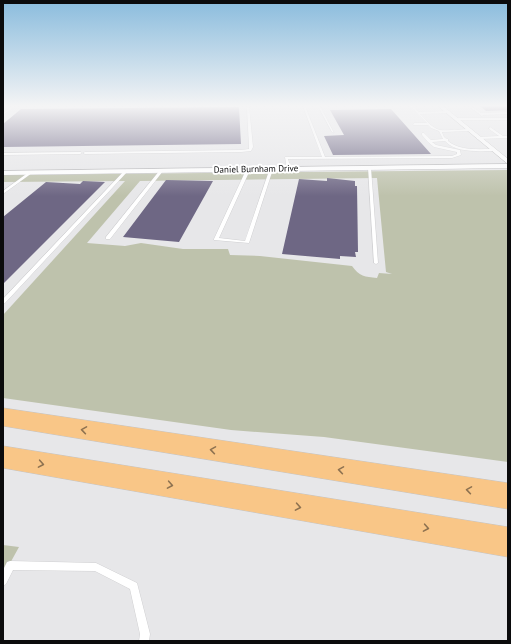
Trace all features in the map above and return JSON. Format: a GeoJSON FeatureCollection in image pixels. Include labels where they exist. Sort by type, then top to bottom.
{"type":"FeatureCollection","features":[{"type":"Feature","properties":{"kind":"highway"},"geometry":{"type":"LineString","coordinates":[[3,417],[508,496]]}},
{"type":"Feature","properties":{"kind":"highway"},"geometry":{"type":"LineString","coordinates":[[3,457],[508,542]]}},
{"type":"Feature","properties":{"kind":"street"},"geometry":{"type":"LineString","coordinates":[[478,138],[508,162]]}},
{"type":"Feature","properties":{"kind":"street","name":"Daniel Burnham Drive"},"geometry":{"type":"LineString","coordinates":[[3,173],[508,166]]}},
{"type":"Feature","properties":{"kind":"lane"},"geometry":{"type":"LineString","coordinates":[[85,153],[241,151],[250,150],[250,136]]}},
{"type":"Feature","properties":{"kind":"lane"},"geometry":{"type":"LineString","coordinates":[[316,136],[324,158]]}},
{"type":"Feature","properties":{"kind":"lane"},"geometry":{"type":"LineString","coordinates":[[424,136],[435,146],[461,150],[493,150]]}},
{"type":"Feature","properties":{"kind":"lane"},"geometry":{"type":"LineString","coordinates":[[442,136],[461,150]]}},
{"type":"Feature","properties":{"kind":"lane"},"geometry":{"type":"LineString","coordinates":[[478,138],[508,137]]}},
{"type":"Feature","properties":{"kind":"lane"},"geometry":{"type":"LineString","coordinates":[[429,141],[447,140]]}},
{"type":"Feature","properties":{"kind":"lane"},"geometry":{"type":"LineString","coordinates":[[289,169],[286,158],[452,156],[459,155],[461,150]]}},
{"type":"Feature","properties":{"kind":"lane"},"geometry":{"type":"LineString","coordinates":[[3,154],[80,153]]}},
{"type":"Feature","properties":{"kind":"lane"},"geometry":{"type":"LineString","coordinates":[[369,168],[376,263]]}},
{"type":"Feature","properties":{"kind":"lane"},"geometry":{"type":"LineString","coordinates":[[248,170],[216,239],[247,242],[272,169]]}},
{"type":"Feature","properties":{"kind":"lane"},"geometry":{"type":"LineString","coordinates":[[108,238],[161,171]]}},
{"type":"Feature","properties":{"kind":"lane"},"geometry":{"type":"LineString","coordinates":[[3,302],[126,172]]}},
{"type":"Feature","properties":{"kind":"lane"},"geometry":{"type":"LineString","coordinates":[[3,193],[30,173]]}},
{"type":"Feature","properties":{"kind":"lane"},"geometry":{"type":"LineString","coordinates":[[3,581],[10,566],[96,567],[134,586],[145,634],[144,641]]}},
{"type":"Feature","properties":{"kind":"green space"},"geometry":{"type":"Polygon","coordinates":[[[508,170],[508,462],[324,437],[231,430],[3,398],[3,315],[125,181],[3,182],[3,175],[508,170]],[[377,178],[140,181],[87,243],[125,246],[141,243],[183,249],[228,249],[230,255],[260,256],[352,266],[360,274],[369,277],[377,278],[379,273],[392,274],[386,272],[377,178]]]}},
{"type":"Feature","properties":{"kind":"green space"},"geometry":{"type":"Polygon","coordinates":[[[3,545],[19,547],[3,576],[3,545]]]}},
{"type":"Feature","properties":{"kind":"building"},"geometry":{"type":"Polygon","coordinates":[[[3,136],[241,136],[241,144],[3,147],[3,136]]]}},
{"type":"Feature","properties":{"kind":"building"},"geometry":{"type":"Polygon","coordinates":[[[324,136],[415,136],[431,154],[333,155],[324,136]]]}},
{"type":"Feature","properties":{"kind":"building"},"geometry":{"type":"Polygon","coordinates":[[[327,178],[355,181],[355,186],[357,186],[358,252],[355,252],[356,257],[340,256],[340,259],[282,254],[299,179],[327,181],[327,178]]]}},
{"type":"Feature","properties":{"kind":"building"},"geometry":{"type":"Polygon","coordinates":[[[166,180],[213,181],[179,242],[123,237],[166,180]]]}},
{"type":"Feature","properties":{"kind":"building"},"geometry":{"type":"Polygon","coordinates":[[[83,181],[105,182],[3,284],[3,217],[46,182],[80,184],[83,181]]]}}]}
